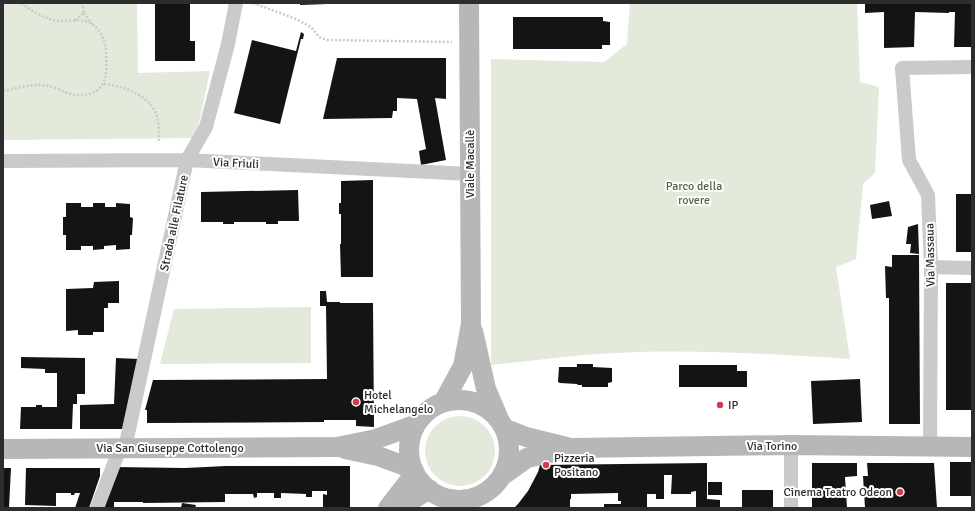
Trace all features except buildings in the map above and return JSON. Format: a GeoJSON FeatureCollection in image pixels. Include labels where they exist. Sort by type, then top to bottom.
{"type":"FeatureCollection","features":[{"type":"Feature","properties":{"kind":"street","name":"Strada alle Filature"},"geometry":{"type":"LineString","coordinates":[[97,508],[123,448],[187,160],[206,127],[228,44],[236,3]]}},
{"type":"Feature","properties":{"kind":"street","name":"Viale Macallè"},"geometry":{"type":"LineString","coordinates":[[444,402],[463,366],[471,324],[469,3]]}},
{"type":"Feature","properties":{"kind":"street","name":"Via Massaua"},"geometry":{"type":"LineString","coordinates":[[930,447],[931,267],[928,195],[909,160],[902,68],[972,67]]}},
{"type":"Feature","properties":{"kind":"street","name":"Via Friuli"},"geometry":{"type":"LineString","coordinates":[[3,162],[187,160],[470,174]]}},
{"type":"Feature","properties":{"kind":"street"},"geometry":{"type":"LineString","coordinates":[[931,267],[972,268]]}},
{"type":"Feature","properties":{"kind":"street","name":"Viale Macallè"},"geometry":{"type":"LineString","coordinates":[[471,324],[486,389],[502,423]]}},
{"type":"Feature","properties":{"kind":"street"},"geometry":{"type":"LineString","coordinates":[[400,508],[435,497],[452,500],[468,499],[483,501],[503,474],[509,460],[510,444],[502,423],[487,407],[474,401],[459,399],[444,402],[433,407],[423,415],[415,425],[410,439],[409,454],[414,471],[421,482],[435,497]]}},
{"type":"Feature","properties":{"kind":"street","name":"Via Torino"},"geometry":{"type":"LineString","coordinates":[[502,423],[526,437],[572,448]]}},
{"type":"Feature","properties":{"kind":"street","name":"Via San Giuseppe Cottolengo"},"geometry":{"type":"LineString","coordinates":[[3,449],[337,447],[376,439],[415,425]]}},
{"type":"Feature","properties":{"kind":"street"},"geometry":{"type":"LineString","coordinates":[[791,445],[791,508]]}},
{"type":"Feature","properties":{"kind":"street","name":"Via Torino"},"geometry":{"type":"LineString","coordinates":[[503,474],[527,458],[572,448],[791,445],[972,447]]}},
{"type":"Feature","properties":{"kind":"street","name":"Via San Giuseppe Cottolengo"},"geometry":{"type":"LineString","coordinates":[[337,447],[378,456],[414,471]]}},
{"type":"Feature","properties":{"kind":"street"},"geometry":{"type":"LineString","coordinates":[[388,508],[414,471]]}},
{"type":"Feature","properties":{"kind":"path"},"geometry":{"type":"LineString","coordinates":[[21,3],[27,8],[52,20],[75,20],[92,24]]}},
{"type":"Feature","properties":{"kind":"path"},"geometry":{"type":"LineString","coordinates":[[3,91],[32,85],[49,86],[72,94],[81,95],[100,90],[104,84],[106,76],[106,46],[100,32],[84,13],[82,3]]}},
{"type":"Feature","properties":{"kind":"path"},"geometry":{"type":"LineString","coordinates":[[253,3],[296,19],[310,27],[319,37],[327,40],[469,42]]}},
{"type":"Feature","properties":{"kind":"path"},"geometry":{"type":"LineString","coordinates":[[75,20],[84,13]]}},
{"type":"Feature","properties":{"kind":"path"},"geometry":{"type":"LineString","coordinates":[[104,84],[112,85],[144,97],[154,109],[158,120],[160,142]]}},
{"type":"Feature","properties":{"kind":"green space"},"geometry":{"type":"Polygon","coordinates":[[[3,3],[137,3],[138,73],[210,71],[196,138],[3,140],[3,3]]]}},
{"type":"Feature","properties":{"kind":"green space","name":"Parco della rovere"},"geometry":{"type":"Polygon","coordinates":[[[630,3],[857,3],[860,82],[879,87],[875,173],[863,184],[856,259],[836,267],[850,359],[792,355],[645,352],[585,355],[491,365],[491,59],[604,62],[627,44],[630,3]]]}},
{"type":"Feature","properties":{"kind":"green space"},"geometry":{"type":"Polygon","coordinates":[[[311,307],[311,363],[160,364],[174,309],[311,307]]]}},
{"type":"Feature","properties":{"kind":"green space"},"geometry":{"type":"Polygon","coordinates":[[[460,416],[473,419],[485,426],[492,438],[495,451],[492,464],[485,476],[473,483],[460,486],[447,483],[435,476],[428,464],[425,451],[428,438],[435,426],[447,419],[460,416]]]}},
{"type":"Feature","properties":{"kind":"place","name":"Hotel Michelangelo"},"geometry":{"type":"Point","coordinates":[356,402]}},
{"type":"Feature","properties":{"kind":"place","name":"IP"},"geometry":{"type":"Point","coordinates":[720,405]}},
{"type":"Feature","properties":{"kind":"place","name":"Pizzeria Positano"},"geometry":{"type":"Point","coordinates":[546,465]}},
{"type":"Feature","properties":{"kind":"place","name":"Cinema Teatro Odeon"},"geometry":{"type":"Point","coordinates":[900,492]}}]}
